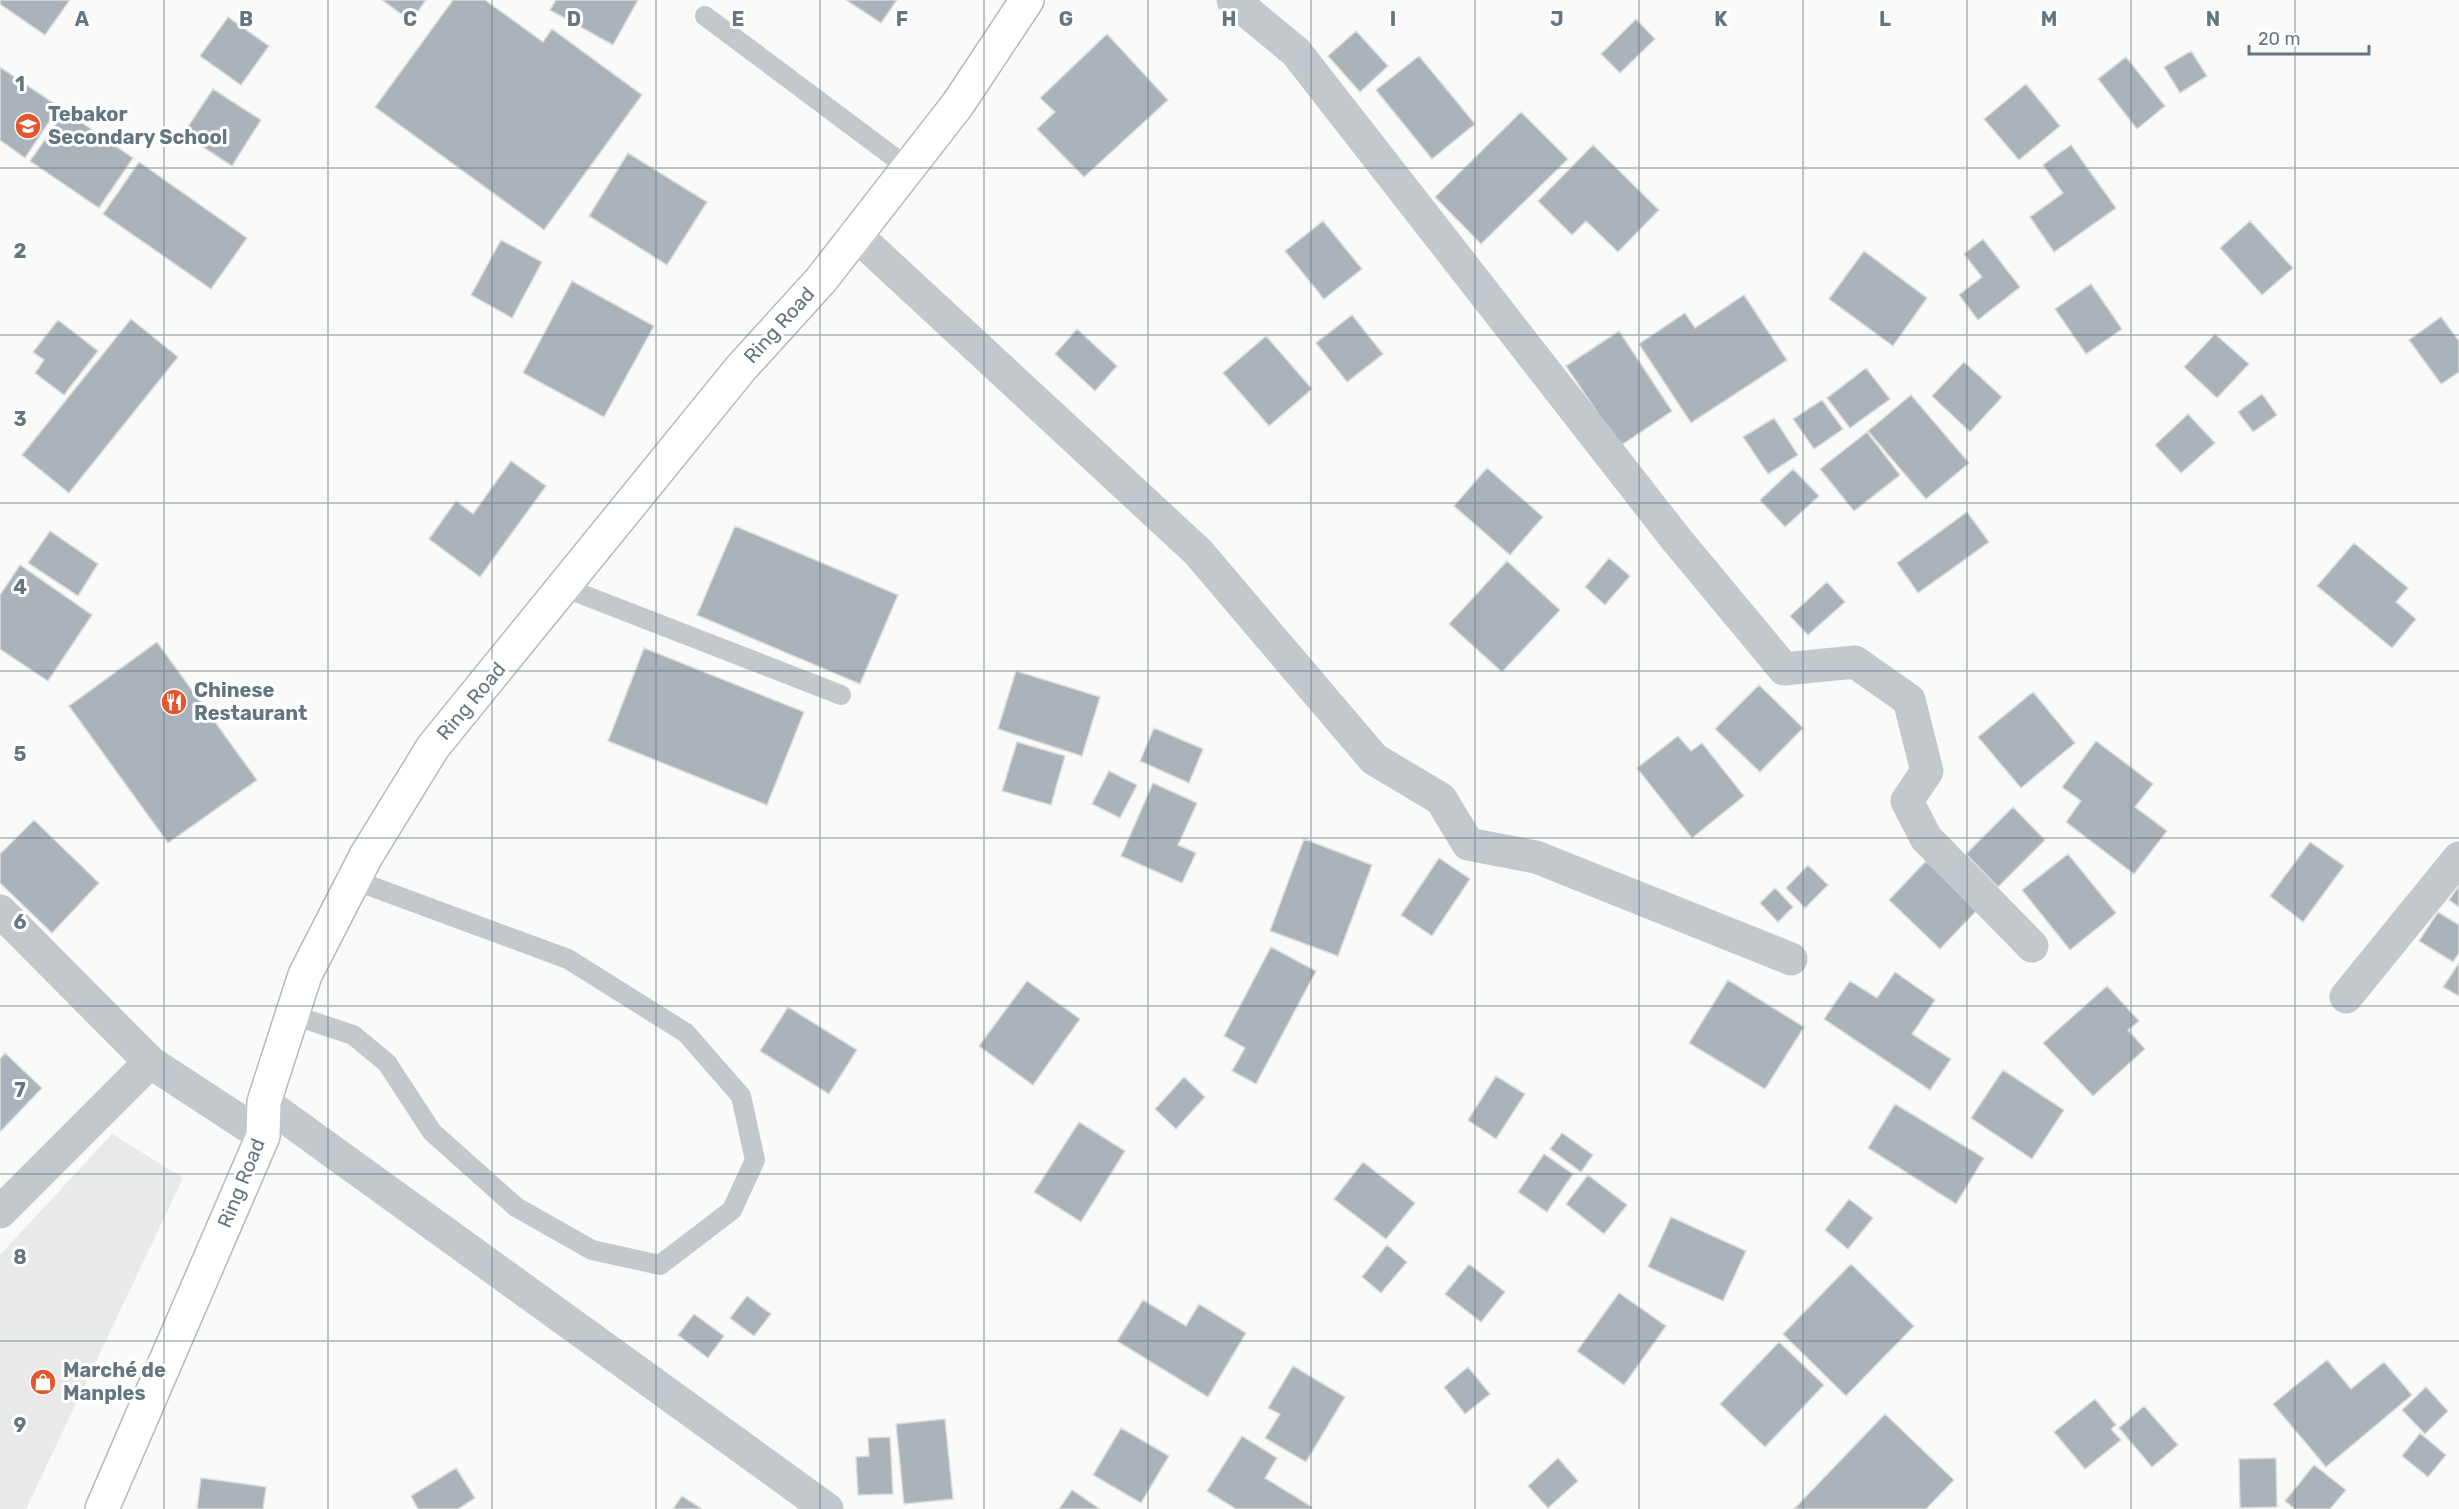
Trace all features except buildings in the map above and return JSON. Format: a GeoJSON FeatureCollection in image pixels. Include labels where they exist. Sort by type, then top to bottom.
{"type":"FeatureCollection","features":[{"type":"Feature","properties":{"kind":"main road","name":"Ring Road"},"geometry":{"type":"LineString","coordinates":[[102,1509],[263,1136],[264,1102],[305,975],[354,880],[433,747],[741,368],[821,280],[958,104],[1027,0]]}},
{"type":"Feature","properties":{"kind":"street"},"geometry":{"type":"LineString","coordinates":[[1233,0],[1296,52],[1676,539],[1784,669],[1856,662],[1909,700],[1927,771],[1907,801],[1926,838],[2032,946]]}},
{"type":"Feature","properties":{"kind":"street"},"geometry":{"type":"LineString","coordinates":[[855,234],[1198,552],[1374,759],[1441,799],[1468,844],[1536,857],[1791,959]]}},
{"type":"Feature","properties":{"kind":"street"},"geometry":{"type":"LineString","coordinates":[[2346,997],[2459,858]]}},
{"type":"Feature","properties":{"kind":"street"},"geometry":{"type":"LineString","coordinates":[[0,911],[150,1062],[263,1136]]}},
{"type":"Feature","properties":{"kind":"street"},"geometry":{"type":"LineString","coordinates":[[0,1212],[150,1062]]}},
{"type":"Feature","properties":{"kind":"street"},"geometry":{"type":"LineString","coordinates":[[264,1102],[827,1509]]}},
{"type":"Feature","properties":{"kind":"lane"},"geometry":{"type":"LineString","coordinates":[[705,16],[907,167]]}},
{"type":"Feature","properties":{"kind":"lane"},"geometry":{"type":"LineString","coordinates":[[563,587],[841,695]]}},
{"type":"Feature","properties":{"kind":"lane"},"geometry":{"type":"LineString","coordinates":[[293,1015],[353,1035],[387,1063],[432,1132],[516,1207],[592,1250],[660,1265],[732,1210],[737,1200],[755,1160],[741,1096],[686,1033],[568,959],[354,880]]}},
{"type":"Feature","properties":{"kind":"shaded area","name":"Marché de Manples"},"geometry":{"type":"Polygon","coordinates":[[[112,1134],[183,1178],[26,1509],[0,1509],[0,1255],[112,1134]]]}},
{"type":"Feature","properties":{"kind":"place","name":"Tebakor Secondary School"},"geometry":{"type":"Point","coordinates":[28,126]}},
{"type":"Feature","properties":{"kind":"place","name":"Chinese Restaurant"},"geometry":{"type":"Point","coordinates":[174,702]}},
{"type":"Feature","properties":{"kind":"place","name":"Marché de Manples"},"geometry":{"type":"Point","coordinates":[43,1382]}}]}
